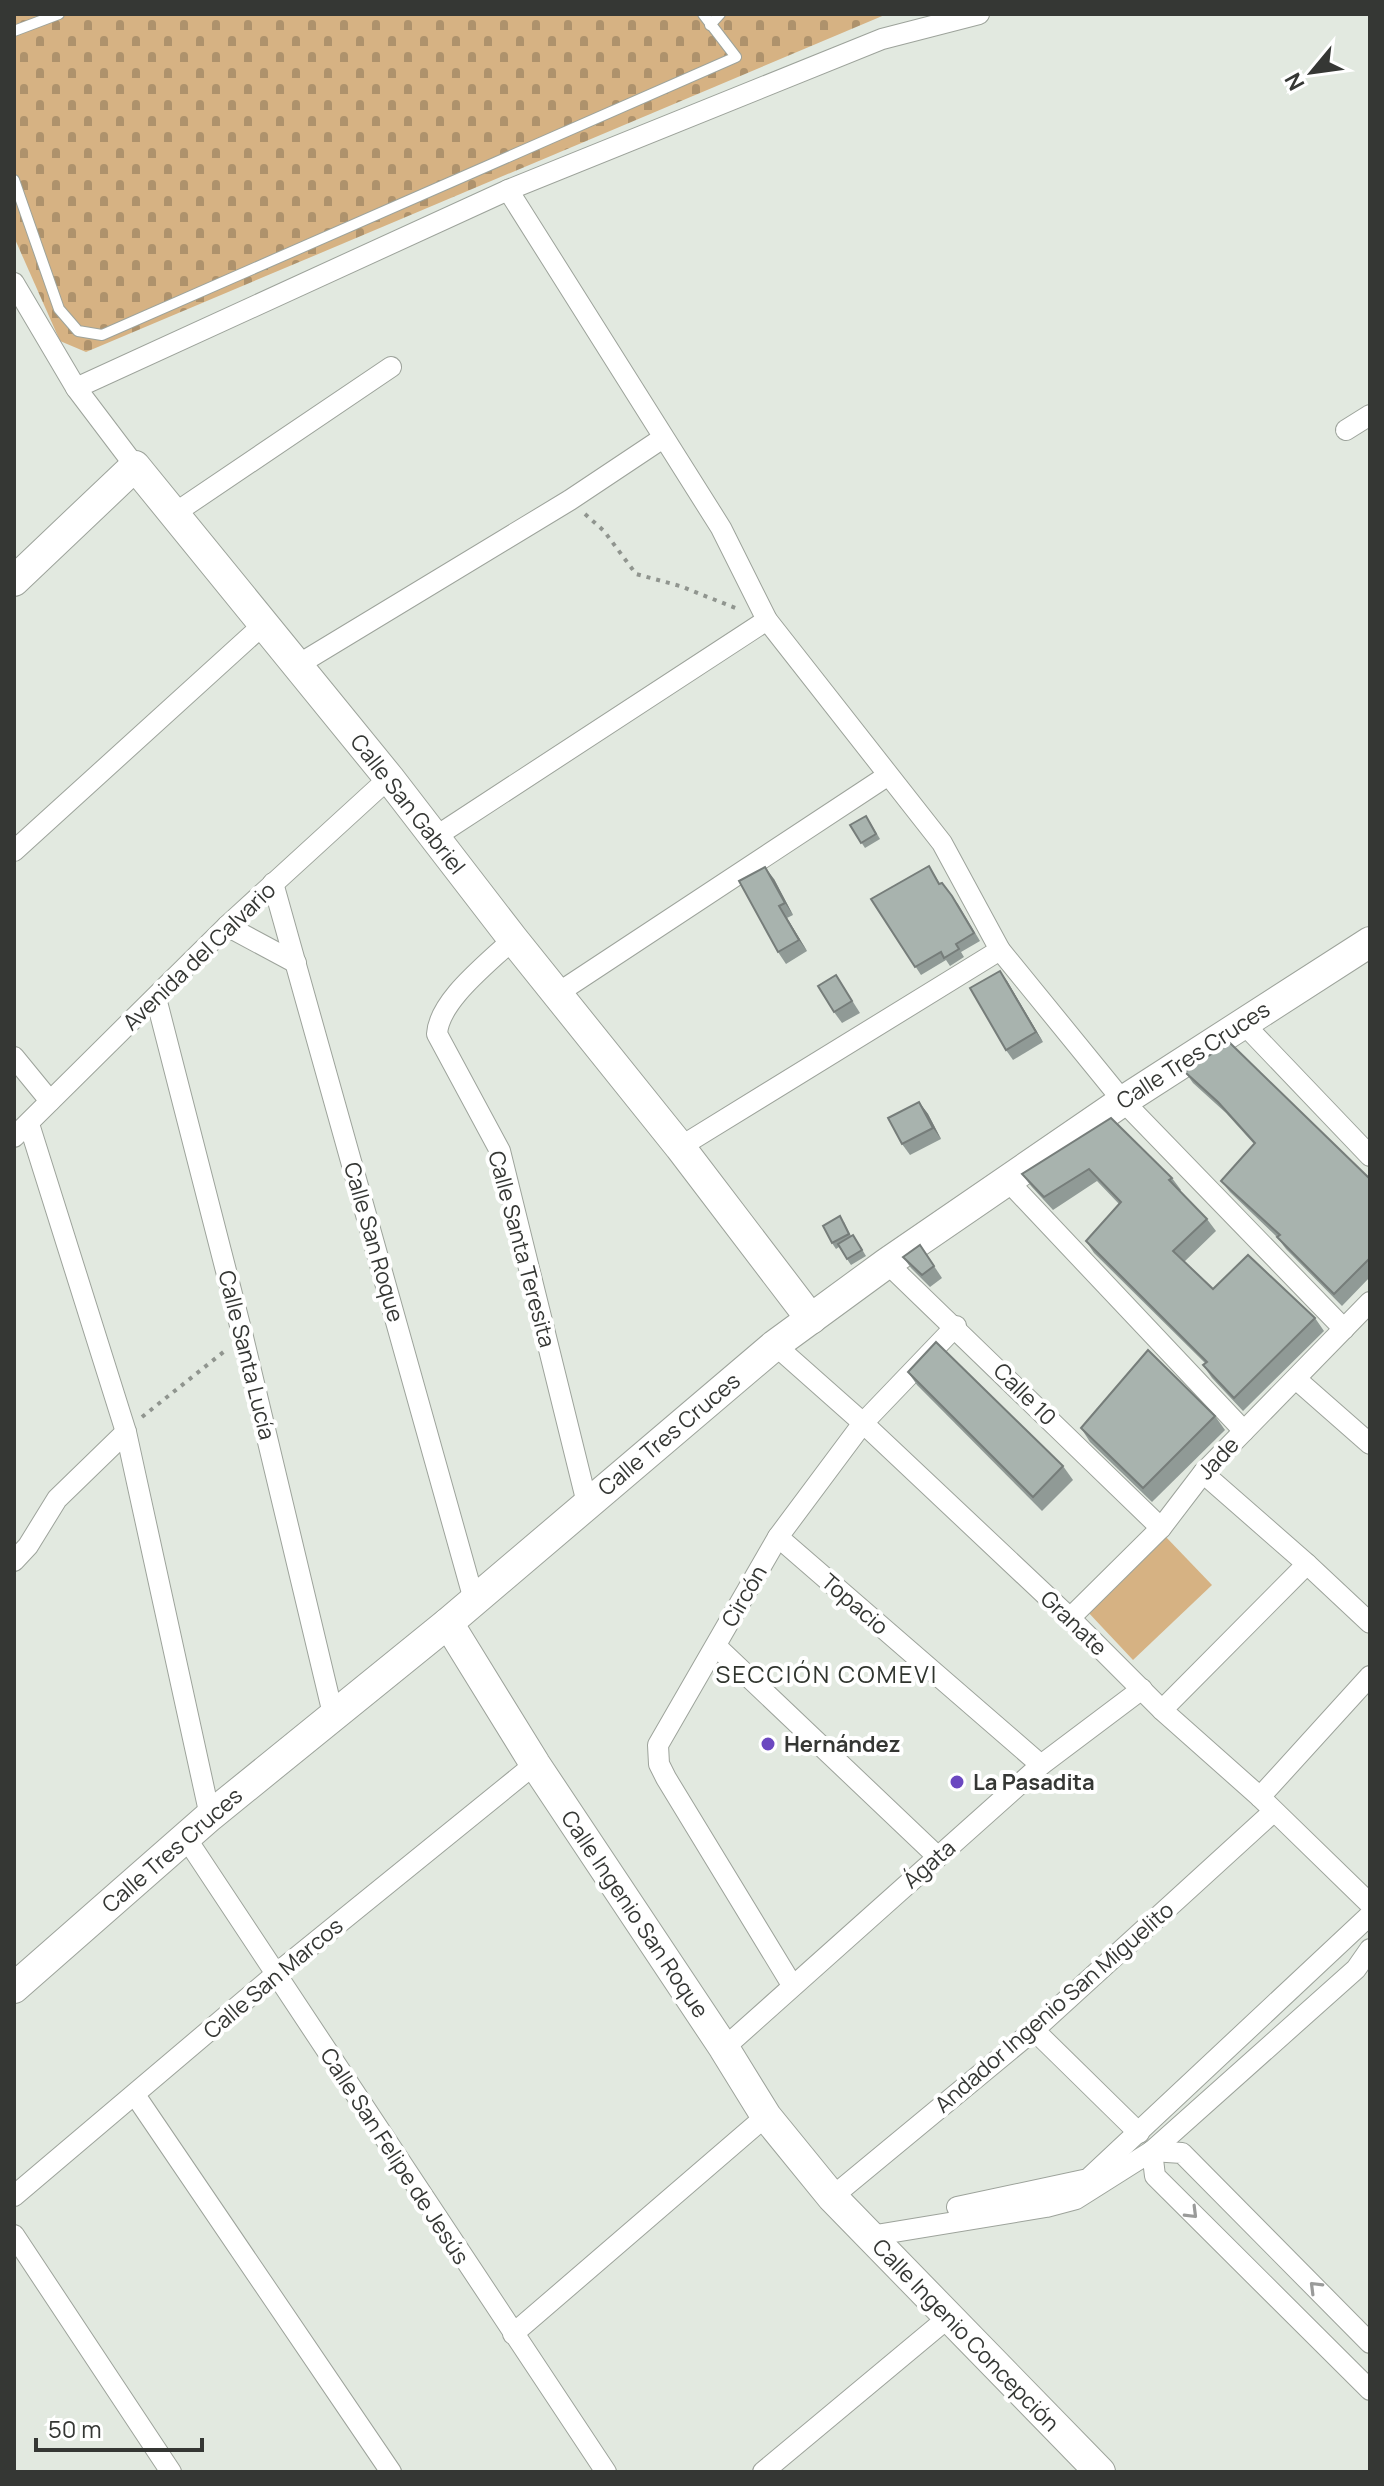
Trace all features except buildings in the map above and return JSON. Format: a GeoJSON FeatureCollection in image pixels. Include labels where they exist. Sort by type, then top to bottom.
{"type":"FeatureCollection","features":[{"type":"Feature","properties":{"kind":"street"},"geometry":{"type":"LineString","coordinates":[[76,388],[508,190],[882,39],[979,14]]}},
{"type":"Feature","properties":{"kind":"street"},"geometry":{"type":"LineString","coordinates":[[508,190],[721,528],[767,620],[942,843],[1000,950],[1123,1101],[1344,1329]]}},
{"type":"Feature","properties":{"kind":"street","name":"Calle San Gabriel"},"geometry":{"type":"LineString","coordinates":[[14,283],[20,311],[135,466],[389,778],[680,1147],[811,1319]]}},
{"type":"Feature","properties":{"kind":"street"},"geometry":{"type":"LineString","coordinates":[[175,513],[391,367]]}},
{"type":"Feature","properties":{"kind":"street"},"geometry":{"type":"LineString","coordinates":[[1346,430],[1370,415]]}},
{"type":"Feature","properties":{"kind":"street"},"geometry":{"type":"LineString","coordinates":[[296,666],[570,500],[663,438]]}},
{"type":"Feature","properties":{"kind":"street"},"geometry":{"type":"LineString","coordinates":[[14,581],[135,466]]}},
{"type":"Feature","properties":{"kind":"street"},"geometry":{"type":"LineString","coordinates":[[435,837],[767,620]]}},
{"type":"Feature","properties":{"kind":"street"},"geometry":{"type":"LineString","coordinates":[[14,851],[264,624]]}},
{"type":"Feature","properties":{"kind":"street"},"geometry":{"type":"LineString","coordinates":[[558,993],[887,776]]}},
{"type":"Feature","properties":{"kind":"street","name":"Avenida del Calvario"},"geometry":{"type":"LineString","coordinates":[[21,1131],[227,926],[389,778]]}},
{"type":"Feature","properties":{"kind":"street","name":"Calle San Roque"},"geometry":{"type":"LineString","coordinates":[[273,883],[474,1600]]}},
{"type":"Feature","properties":{"kind":"street"},"geometry":{"type":"LineString","coordinates":[[227,926],[296,963]]}},
{"type":"Feature","properties":{"kind":"street","name":"Calle Santa Teresita"},"geometry":{"type":"LineString","coordinates":[[513,939],[455,996],[441,1016],[437,1034],[500,1151],[587,1503]]}},
{"type":"Feature","properties":{"kind":"street","name":"Calle Tres Cruces"},"geometry":{"type":"LineString","coordinates":[[14,1988],[210,1816],[448,1623],[775,1345],[887,1263],[1123,1101],[1370,942]]}},
{"type":"Feature","properties":{"kind":"street"},"geometry":{"type":"LineString","coordinates":[[680,1147],[1000,950]]}},
{"type":"Feature","properties":{"kind":"street","name":"Calle Santa Lucía"},"geometry":{"type":"LineString","coordinates":[[156,998],[243,1337],[333,1714]]}},
{"type":"Feature","properties":{"kind":"street"},"geometry":{"type":"LineString","coordinates":[[1242,1022],[1370,1156]]}},
{"type":"Feature","properties":{"kind":"street"},"geometry":{"type":"LineString","coordinates":[[14,1057],[50,1101]]}},
{"type":"Feature","properties":{"kind":"street"},"geometry":{"type":"LineString","coordinates":[[21,1131],[126,1432],[210,1816]]}},
{"type":"Feature","properties":{"kind":"street"},"geometry":{"type":"LineString","coordinates":[[1007,1180],[1244,1431]]}},
{"type":"Feature","properties":{"kind":"street","name":"Calle 10"},"geometry":{"type":"LineString","coordinates":[[887,1263],[956,1326],[1161,1528]]}},
{"type":"Feature","properties":{"kind":"street","name":"Jade"},"geometry":{"type":"LineString","coordinates":[[1070,1618],[1161,1528],[1203,1473],[1370,1302]]}},
{"type":"Feature","properties":{"kind":"street","name":"Circón"},"geometry":{"type":"LineString","coordinates":[[792,1985],[659,1764],[657,1752],[661,1738],[778,1537],[863,1423],[956,1326]]}},
{"type":"Feature","properties":{"kind":"street","name":"Granate"},"geometry":{"type":"LineString","coordinates":[[775,1345],[863,1423],[1070,1618],[1162,1710],[1370,1904]]}},
{"type":"Feature","properties":{"kind":"street"},"geometry":{"type":"LineString","coordinates":[[1296,1379],[1370,1444]]}},
{"type":"Feature","properties":{"kind":"street"},"geometry":{"type":"LineString","coordinates":[[14,1561],[28,1546],[57,1499],[126,1432]]}},
{"type":"Feature","properties":{"kind":"street"},"geometry":{"type":"LineString","coordinates":[[1203,1473],[1370,1623]]}},
{"type":"Feature","properties":{"kind":"street","name":"Topacio"},"geometry":{"type":"LineString","coordinates":[[778,1537],[1041,1765]]}},
{"type":"Feature","properties":{"kind":"street"},"geometry":{"type":"LineString","coordinates":[[1162,1710],[1307,1564]]}},
{"type":"Feature","properties":{"kind":"street","name":"Calle Ingenio San Roque"},"geometry":{"type":"LineString","coordinates":[[448,1623],[535,1764],[766,2116],[832,2197]]}},
{"type":"Feature","properties":{"kind":"street"},"geometry":{"type":"LineString","coordinates":[[716,1646],[938,1857]]}},
{"type":"Feature","properties":{"kind":"street","name":"Andador Ingenio San Miguelito"},"geometry":{"type":"LineString","coordinates":[[832,2197],[1034,2030],[1266,1804],[1370,1676]]}},
{"type":"Feature","properties":{"kind":"street","name":"Ágata"},"geometry":{"type":"LineString","coordinates":[[724,2048],[1041,1765],[1142,1689]]}},
{"type":"Feature","properties":{"kind":"street","name":"Calle San Marcos"},"geometry":{"type":"LineString","coordinates":[[14,2196],[276,1974],[535,1764]]}},
{"type":"Feature","properties":{"kind":"street","name":"Calle San Felipe de Jesús"},"geometry":{"type":"LineString","coordinates":[[186,1838],[606,2472]]}},
{"type":"Feature","properties":{"kind":"street"},"geometry":{"type":"LineString","coordinates":[[957,2207],[1088,2179],[1370,1915]]}},
{"type":"Feature","properties":{"kind":"street"},"geometry":{"type":"LineString","coordinates":[[870,2236],[1062,2203],[1094,2189],[1152,2151],[1363,1976],[1370,1949]]}},
{"type":"Feature","properties":{"kind":"street"},"geometry":{"type":"LineString","coordinates":[[1034,2030],[1139,2133]]}},
{"type":"Feature","properties":{"kind":"street"},"geometry":{"type":"LineString","coordinates":[[135,2095],[391,2472]]}},
{"type":"Feature","properties":{"kind":"street"},"geometry":{"type":"LineString","coordinates":[[513,2334],[766,2116]]}},
{"type":"Feature","properties":{"kind":"street"},"geometry":{"type":"LineString","coordinates":[[1152,2151],[1182,2153],[1370,2343]]}},
{"type":"Feature","properties":{"kind":"street"},"geometry":{"type":"LineString","coordinates":[[1152,2151],[1155,2176],[1370,2390]]}},
{"type":"Feature","properties":{"kind":"street","name":"Calle Ingenio Concepción"},"geometry":{"type":"LineString","coordinates":[[832,2197],[1100,2472]]}},
{"type":"Feature","properties":{"kind":"street"},"geometry":{"type":"LineString","coordinates":[[14,2235],[171,2472]]}},
{"type":"Feature","properties":{"kind":"street"},"geometry":{"type":"LineString","coordinates":[[763,2472],[949,2317]]}},
{"type":"Feature","properties":{"kind":"lane"},"geometry":{"type":"LineString","coordinates":[[15,36],[59,14]]}},
{"type":"Feature","properties":{"kind":"lane"},"geometry":{"type":"LineString","coordinates":[[14,180],[59,309],[78,331],[102,335],[736,57],[703,14]]}},
{"type":"Feature","properties":{"kind":"lane"},"geometry":{"type":"LineString","coordinates":[[710,25],[720,14]]}},
{"type":"Feature","properties":{"kind":"path"},"geometry":{"type":"LineString","coordinates":[[570,500],[604,531],[636,574],[680,586],[767,620]]}},
{"type":"Feature","properties":{"kind":"path"},"geometry":{"type":"LineString","coordinates":[[126,1432],[243,1337]]}},
{"type":"Feature","properties":{"kind":"green space"},"geometry":{"type":"Polygon","coordinates":[[[14,14],[887,14],[86,352],[60,341],[14,237],[14,14]]]}},
{"type":"Feature","properties":{"kind":"green space"},"geometry":{"type":"Polygon","coordinates":[[[1165,1536],[1212,1585],[1133,1660],[1087,1611],[1165,1536]]]}},
{"type":"Feature","properties":{"kind":"place","name":"Hernández"},"geometry":{"type":"Point","coordinates":[768,1744]}},
{"type":"Feature","properties":{"kind":"place","name":"La Pasadita"},"geometry":{"type":"Point","coordinates":[957,1782]}},
{"type":"Feature","properties":{"kind":"district","name":"SECCIÓN COMEVI"},"geometry":{"type":"Point","coordinates":[827,1673]}}]}
